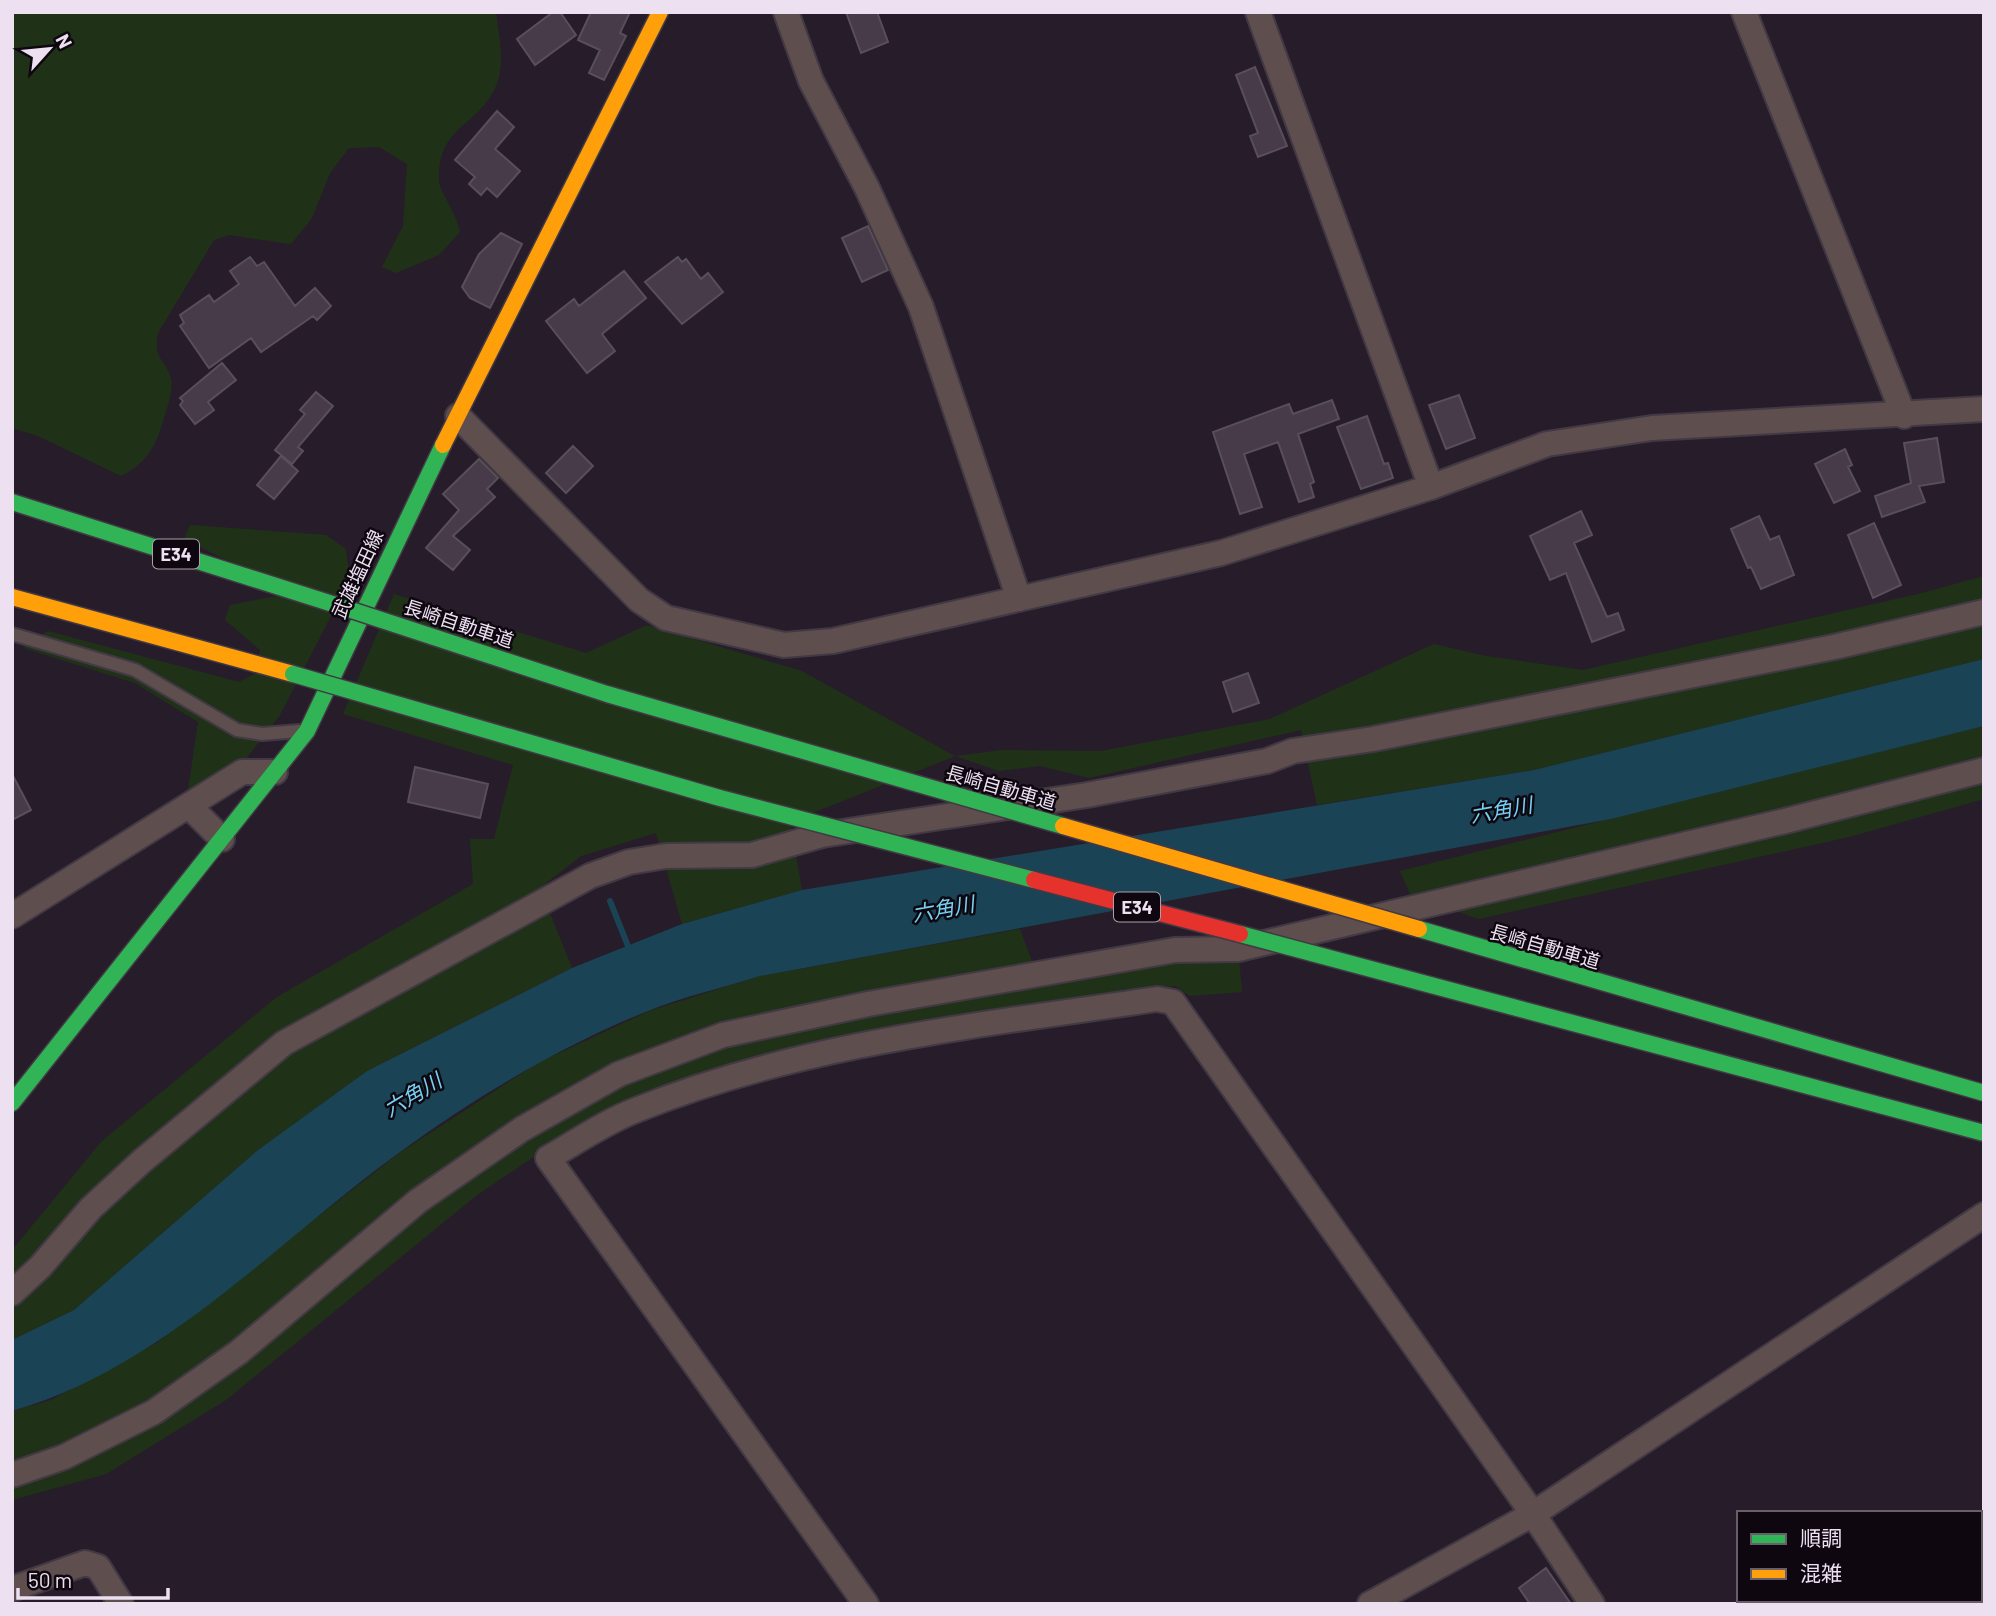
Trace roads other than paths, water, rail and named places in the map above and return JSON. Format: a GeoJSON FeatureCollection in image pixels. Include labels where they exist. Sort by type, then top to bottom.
{"type":"FeatureCollection","features":[{"type":"Feature","properties":{"kind":"main road","name":"武雄塩田線"},"geometry":{"type":"LineString","coordinates":[[12,1103],[307,731],[458,416],[660,12]]}},
{"type":"Feature","properties":{"kind":"main road","name":"長崎自動車道"},"geometry":{"type":"LineString","coordinates":[[12,502],[607,694],[1984,1093]]}},
{"type":"Feature","properties":{"kind":"main road","name":"E34"},"geometry":{"type":"LineString","coordinates":[[12,597],[293,674],[720,798],[1370,968],[1984,1133]]}},
{"type":"Feature","properties":{"kind":"street"},"geometry":{"type":"LineString","coordinates":[[786,12],[811,81],[867,188],[921,307],[1019,599]]}},
{"type":"Feature","properties":{"kind":"street"},"geometry":{"type":"LineString","coordinates":[[1258,12],[1431,486]]}},
{"type":"Feature","properties":{"kind":"street"},"geometry":{"type":"LineString","coordinates":[[1744,12],[1904,416]]}},
{"type":"Feature","properties":{"kind":"street"},"geometry":{"type":"LineString","coordinates":[[458,416],[639,600],[666,618],[784,645],[833,641],[1221,553],[1431,486],[1547,444],[1577,438],[1651,428],[1904,416],[1984,409]]}},
{"type":"Feature","properties":{"kind":"street"},"geometry":{"type":"LineString","coordinates":[[12,1293],[40,1267],[91,1208],[132,1170],[284,1043],[590,876],[629,862],[666,856],[752,855],[822,835],[1087,795],[1267,761],[1293,751],[1373,739],[1821,650],[1984,612]]}},
{"type":"Feature","properties":{"kind":"street"},"geometry":{"type":"LineString","coordinates":[[12,1475],[64,1457],[154,1412],[239,1352],[418,1201],[522,1129],[619,1074],[723,1035],[868,1004],[1175,950],[1238,949],[1785,821],[1984,770]]}},
{"type":"Feature","properties":{"kind":"street"},"geometry":{"type":"LineString","coordinates":[[12,916],[242,772],[275,772]]}},
{"type":"Feature","properties":{"kind":"street"},"geometry":{"type":"LineString","coordinates":[[189,806],[222,839]]}},
{"type":"Feature","properties":{"kind":"street"},"geometry":{"type":"LineString","coordinates":[[866,1604],[548,1158],[633,1111],[735,1074],[869,1043],[1157,999],[1173,1002],[1534,1514],[1591,1604]]}},
{"type":"Feature","properties":{"kind":"street"},"geometry":{"type":"LineString","coordinates":[[1370,1604],[1534,1514],[1984,1215]]}},
{"type":"Feature","properties":{"kind":"street"},"geometry":{"type":"LineString","coordinates":[[12,1589],[85,1563],[99,1567],[121,1604]]}},
{"type":"Feature","properties":{"kind":"lane"},"geometry":{"type":"LineString","coordinates":[[12,634],[135,670],[237,730],[262,734],[307,731]]}},
{"type":"Feature","properties":{"kind":"water","name":"六角川"},"geometry":{"type":"Polygon","coordinates":[[[1984,659],[1984,726],[1611,819],[760,976],[662,1006],[583,1040],[486,1094],[396,1155],[215,1300],[167,1335],[118,1365],[67,1391],[12,1411],[12,1340],[74,1310],[258,1150],[367,1071],[572,968],[682,924],[802,890],[1534,770],[1984,659]]]}},
{"type":"Feature","properties":{"kind":"waterway"},"geometry":{"type":"LineString","coordinates":[[610,901],[630,951]]}}]}
